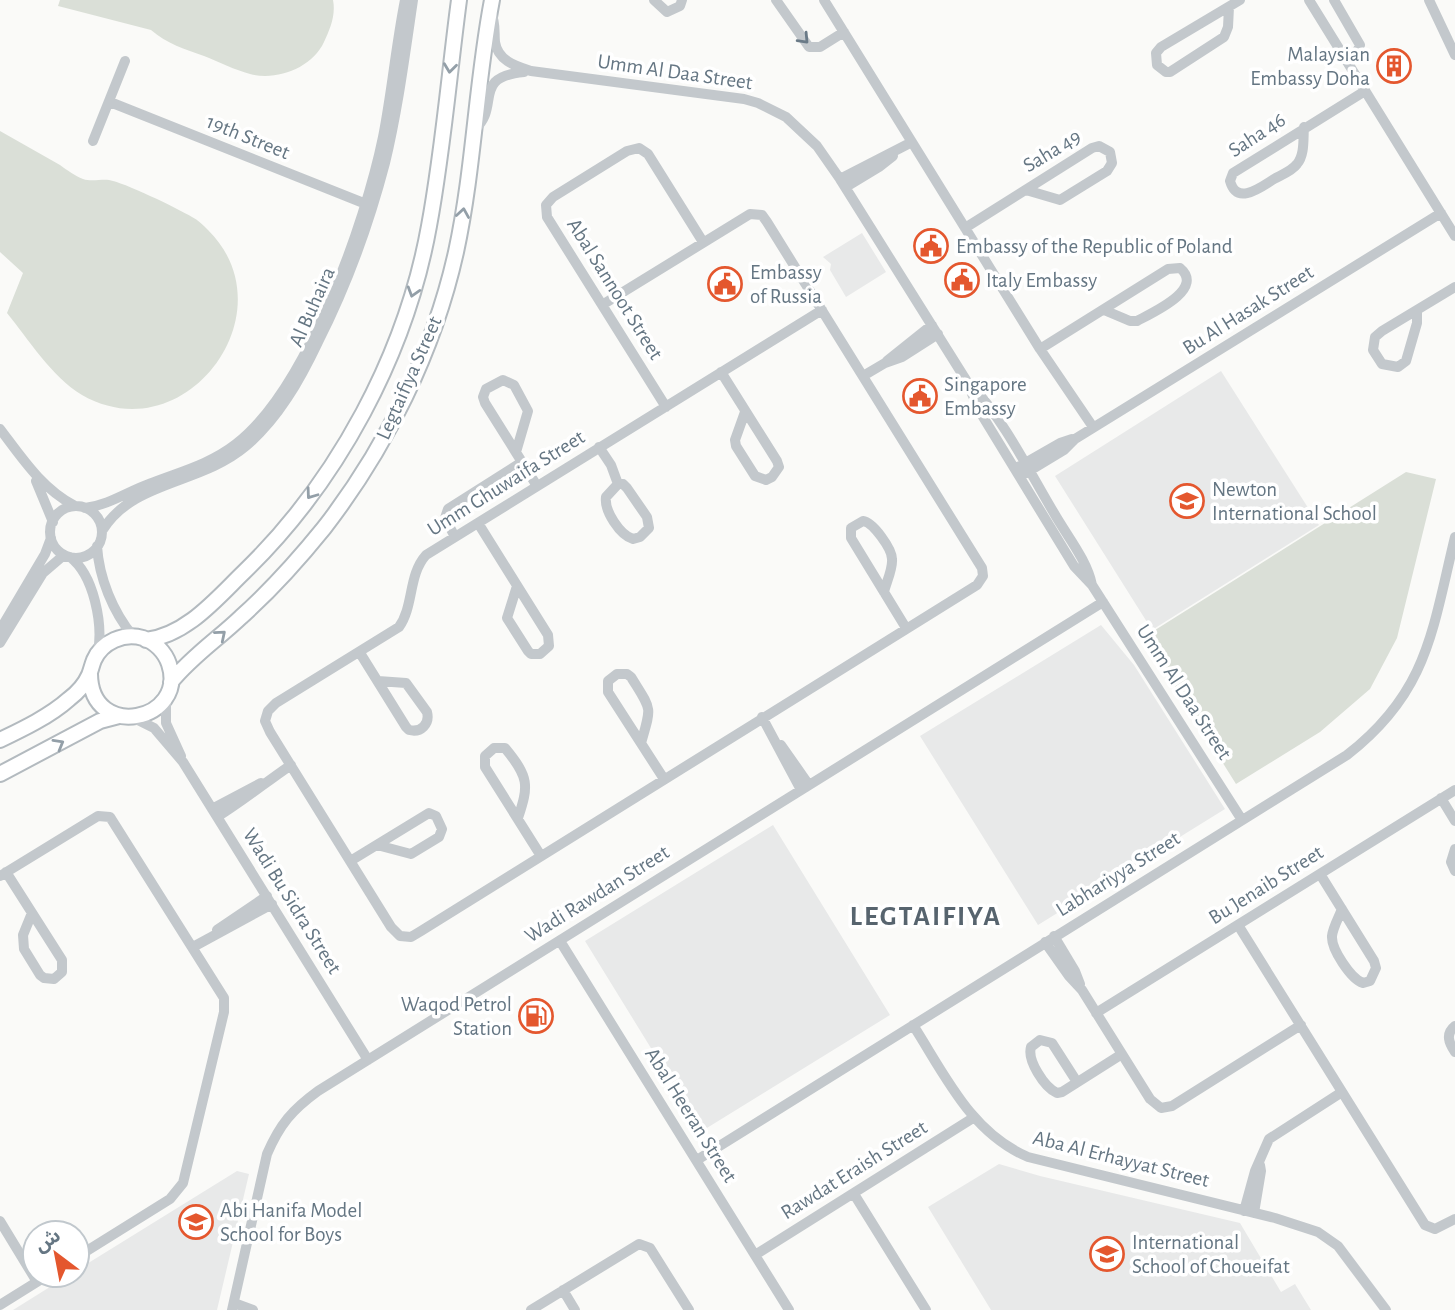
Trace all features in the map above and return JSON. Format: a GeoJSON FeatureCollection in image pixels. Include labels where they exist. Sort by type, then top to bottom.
{"type":"FeatureCollection","features":[{"type":"Feature","properties":{"kind":"street","name":"Al Buhaira"},"geometry":{"type":"LineString","coordinates":[[403,39],[405,0]]}},
{"type":"Feature","properties":{"kind":"street","name":"Al Buhaira"},"geometry":{"type":"LineString","coordinates":[[102,531],[112,516],[131,500],[197,471],[239,442],[287,390],[321,328],[368,206],[390,121],[403,39],[413,0]]}},
{"type":"Feature","properties":{"kind":"street","name":"Legtaifiya Street"},"geometry":{"type":"LineString","coordinates":[[140,638],[163,637],[187,624],[260,556],[316,486],[342,447],[374,389],[402,325],[426,240],[459,0]]}},
{"type":"Feature","properties":{"kind":"street"},"geometry":{"type":"LineString","coordinates":[[654,0],[667,12],[680,6],[682,0]]}},
{"type":"Feature","properties":{"kind":"street"},"geometry":{"type":"LineString","coordinates":[[776,0],[809,47],[820,47],[844,32]]}},
{"type":"Feature","properties":{"kind":"street"},"geometry":{"type":"LineString","coordinates":[[838,0],[826,3],[1040,349],[1093,427]]}},
{"type":"Feature","properties":{"kind":"street"},"geometry":{"type":"LineString","coordinates":[[1229,7],[1226,33],[1220,42],[1170,72],[1157,65],[1156,53],[1161,47],[1240,0]]}},
{"type":"Feature","properties":{"kind":"street"},"geometry":{"type":"LineString","coordinates":[[1308,0],[1455,236]]}},
{"type":"Feature","properties":{"kind":"street"},"geometry":{"type":"LineString","coordinates":[[1334,0],[1360,45],[1356,54],[1346,60]]}},
{"type":"Feature","properties":{"kind":"street"},"geometry":{"type":"LineString","coordinates":[[1429,0],[1455,55]]}},
{"type":"Feature","properties":{"kind":"street","name":"Legtaifiya Street"},"geometry":{"type":"LineString","coordinates":[[168,689],[190,662],[252,607],[299,558],[338,508],[383,439],[428,345],[447,285],[463,214],[491,6]]}},
{"type":"Feature","properties":{"kind":"street","name":"Umm Al Daa Street"},"geometry":{"type":"LineString","coordinates":[[491,6],[495,23],[495,43],[501,55],[513,65],[531,71],[731,96],[758,103],[786,117],[817,146],[966,380],[989,406],[1023,470],[1086,566],[1092,585],[1242,820]]}},
{"type":"Feature","properties":{"kind":"street"},"geometry":{"type":"LineString","coordinates":[[93,141],[125,61]]}},
{"type":"Feature","properties":{"kind":"street","name":"Umm Al Daa Street"},"geometry":{"type":"LineString","coordinates":[[475,129],[482,121],[489,91],[498,79],[510,73],[531,71]]}},
{"type":"Feature","properties":{"kind":"street","name":"Saha 46"},"geometry":{"type":"LineString","coordinates":[[1304,127],[1302,153],[1296,166],[1253,192],[1241,194],[1234,190],[1230,181],[1233,173],[1304,127],[1365,91]]}},
{"type":"Feature","properties":{"kind":"street","name":"19th Street"},"geometry":{"type":"LineString","coordinates":[[110,102],[368,206]]}},
{"type":"Feature","properties":{"kind":"street"},"geometry":{"type":"LineString","coordinates":[[843,183],[879,167],[912,142]]}},
{"type":"Feature","properties":{"kind":"street","name":"Saha 49"},"geometry":{"type":"LineString","coordinates":[[965,228],[1092,148],[1100,146],[1110,152],[1112,163],[1107,171],[1060,200],[1026,190]]}},
{"type":"Feature","properties":{"kind":"street","name":"Abal Sannoot Street"},"geometry":{"type":"LineString","coordinates":[[666,407],[547,217],[545,205],[553,197],[627,151],[639,148],[646,152],[703,243]]}},
{"type":"Feature","properties":{"kind":"street","name":"Bu Al Hasak Street"},"geometry":{"type":"LineString","coordinates":[[1023,470],[1060,443],[1074,439],[1441,213]]}},
{"type":"Feature","properties":{"kind":"street","name":"Umm Ghuwaifa Street"},"geometry":{"type":"LineString","coordinates":[[602,305],[750,214],[762,215],[822,310],[863,376],[983,572],[982,578],[977,585],[407,937],[395,932],[291,765],[266,724],[268,711],[276,703],[399,627],[404,620],[414,577],[421,560],[822,310]]}},
{"type":"Feature","properties":{"kind":"street"},"geometry":{"type":"LineString","coordinates":[[1040,349],[1168,269],[1180,268],[1188,276],[1189,282],[1183,292],[1137,321],[1117,317],[1104,310]]}},
{"type":"Feature","properties":{"kind":"street"},"geometry":{"type":"LineString","coordinates":[[1417,311],[1417,323],[1406,361],[1398,367],[1382,364],[1373,350],[1375,337],[1455,287]]}},
{"type":"Feature","properties":{"kind":"street"},"geometry":{"type":"LineString","coordinates":[[863,376],[885,363],[897,351],[935,330]]}},
{"type":"Feature","properties":{"kind":"street"},"geometry":{"type":"LineString","coordinates":[[721,372],[779,467],[772,478],[766,480],[755,476],[736,446],[745,412]]}},
{"type":"Feature","properties":{"kind":"street"},"geometry":{"type":"LineString","coordinates":[[455,537],[445,518],[448,509],[519,457],[528,411],[514,385],[503,380],[488,386],[483,397],[485,404],[519,457],[537,486]]}},
{"type":"Feature","properties":{"kind":"street"},"geometry":{"type":"LineString","coordinates":[[0,429],[33,472],[56,495],[97,517],[102,531],[97,546],[101,570],[111,600],[119,617],[140,638],[159,648],[167,660],[168,689],[148,713],[100,721],[0,774]]}},
{"type":"Feature","properties":{"kind":"street"},"geometry":{"type":"LineString","coordinates":[[599,447],[611,465],[618,484]]}},
{"type":"Feature","properties":{"kind":"street","name":"Al Buhaira"},"geometry":{"type":"LineString","coordinates":[[80,507],[103,505],[146,484],[197,471]]}},
{"type":"Feature","properties":{"kind":"street"},"geometry":{"type":"LineString","coordinates":[[0,643],[51,538],[49,507],[33,472]]}},
{"type":"Feature","properties":{"kind":"street"},"geometry":{"type":"LineString","coordinates":[[618,484],[623,484],[647,517],[649,528],[640,537],[633,539],[623,534],[607,509],[606,497],[618,484]]}},
{"type":"Feature","properties":{"kind":"street"},"geometry":{"type":"LineString","coordinates":[[52,522],[59,512],[80,507]]}},
{"type":"Feature","properties":{"kind":"street"},"geometry":{"type":"LineString","coordinates":[[884,592],[892,563],[891,556],[873,525],[863,521],[851,528],[850,538],[906,628]]}},
{"type":"Feature","properties":{"kind":"street"},"geometry":{"type":"LineString","coordinates":[[478,523],[548,635],[550,641],[547,650],[540,654],[527,651],[507,618],[517,586]]}},
{"type":"Feature","properties":{"kind":"street","name":"Labhariyya Street"},"geometry":{"type":"LineString","coordinates":[[697,1160],[1347,755],[1369,738],[1398,705],[1412,684],[1431,641],[1455,537]]}},
{"type":"Feature","properties":{"kind":"street"},"geometry":{"type":"LineString","coordinates":[[0,740],[60,707],[90,674],[99,652],[101,626],[85,575],[79,565],[54,545],[51,538]]}},
{"type":"Feature","properties":{"kind":"street"},"geometry":{"type":"LineString","coordinates":[[0,630],[13,617],[52,563],[67,556],[85,556],[97,546]]}},
{"type":"Feature","properties":{"kind":"street"},"geometry":{"type":"LineString","coordinates":[[85,575],[101,570]]}},
{"type":"Feature","properties":{"kind":"street"},"geometry":{"type":"LineString","coordinates":[[96,606],[111,600]]}},
{"type":"Feature","properties":{"kind":"street","name":"Wadi Rawdan Street"},"geometry":{"type":"LineString","coordinates":[[233,1307],[267,1154],[274,1137],[295,1108],[318,1091],[1103,602]]}},
{"type":"Feature","properties":{"kind":"street"},"geometry":{"type":"LineString","coordinates":[[99,652],[110,642],[140,638]]}},
{"type":"Feature","properties":{"kind":"street"},"geometry":{"type":"LineString","coordinates":[[360,653],[409,730],[418,730],[427,724],[427,712],[406,683],[378,681]]}},
{"type":"Feature","properties":{"kind":"street"},"geometry":{"type":"LineString","coordinates":[[90,674],[91,687],[97,700],[106,710],[125,716]]}},
{"type":"Feature","properties":{"kind":"street"},"geometry":{"type":"LineString","coordinates":[[641,743],[650,709],[631,677],[617,674],[608,681],[608,692],[664,779]]}},
{"type":"Feature","properties":{"kind":"street","name":"Wadi Bu Sidra Street"},"geometry":{"type":"LineString","coordinates":[[168,689],[166,723],[183,762]]}},
{"type":"Feature","properties":{"kind":"street","name":"Wadi Bu Sidra Street"},"geometry":{"type":"LineString","coordinates":[[125,716],[154,728],[183,762],[368,1060]]}},
{"type":"Feature","properties":{"kind":"street"},"geometry":{"type":"LineString","coordinates":[[762,717],[776,741],[790,756],[805,788]]}},
{"type":"Feature","properties":{"kind":"street"},"geometry":{"type":"LineString","coordinates":[[517,818],[527,787],[525,780],[505,748],[494,748],[485,756],[485,767],[517,818],[541,856]]}},
{"type":"Feature","properties":{"kind":"street"},"geometry":{"type":"LineString","coordinates":[[215,813],[254,785],[267,781],[291,765]]}},
{"type":"Feature","properties":{"kind":"street","name":"Bu Jenaib Street"},"geometry":{"type":"LineString","coordinates":[[1096,1013],[1455,790]]}},
{"type":"Feature","properties":{"kind":"street"},"geometry":{"type":"LineString","coordinates":[[1441,799],[1455,821]]}},
{"type":"Feature","properties":{"kind":"street"},"geometry":{"type":"LineString","coordinates":[[352,860],[429,813],[436,817],[442,829],[439,837],[411,855],[377,845]]}},
{"type":"Feature","properties":{"kind":"street"},"geometry":{"type":"LineString","coordinates":[[32,913],[23,934],[24,949],[40,975],[54,979],[62,972],[61,960],[32,913],[3,874],[98,816],[110,817],[222,992],[224,1004],[183,1183],[170,1199],[91,1248]]}},
{"type":"Feature","properties":{"kind":"street"},"geometry":{"type":"LineString","coordinates":[[1455,849],[1451,862],[1455,871]]}},
{"type":"Feature","properties":{"kind":"street"},"geometry":{"type":"LineString","coordinates":[[1320,874],[1342,909],[1374,961],[1376,968],[1370,981],[1363,983],[1352,977],[1334,946],[1332,939],[1342,909]]}},
{"type":"Feature","properties":{"kind":"street"},"geometry":{"type":"LineString","coordinates":[[193,947],[228,922],[269,900]]}},
{"type":"Feature","properties":{"kind":"street"},"geometry":{"type":"LineString","coordinates":[[1238,925],[1425,1225],[1435,1229],[1455,1219]]}},
{"type":"Feature","properties":{"kind":"street"},"geometry":{"type":"LineString","coordinates":[[1050,939],[1069,976],[1082,990],[1154,1104],[1161,1108],[1166,1108],[1301,1025]]}},
{"type":"Feature","properties":{"kind":"street","name":"Abal Heeran Street"},"geometry":{"type":"LineString","coordinates":[[560,941],[789,1310]]}},
{"type":"Feature","properties":{"kind":"street","name":"Aba Al Erhayyat Street"},"geometry":{"type":"LineString","coordinates":[[913,1025],[973,1118],[995,1139],[1028,1157],[1305,1226],[1329,1238],[1338,1246],[1386,1310]]}},
{"type":"Feature","properties":{"kind":"street"},"geometry":{"type":"LineString","coordinates":[[1455,1026],[1448,1040],[1455,1052]]}},
{"type":"Feature","properties":{"kind":"street"},"geometry":{"type":"LineString","coordinates":[[1077,1083],[1052,1043],[1040,1040],[1031,1047],[1031,1059],[1052,1091],[1062,1092],[1077,1083],[1122,1054]]}},
{"type":"Feature","properties":{"kind":"street"},"geometry":{"type":"LineString","coordinates":[[1249,1212],[1251,1180],[1260,1162],[1264,1145],[1274,1133],[1342,1092]]}},
{"type":"Feature","properties":{"kind":"street","name":"Rawdat Eraish Street"},"geometry":{"type":"LineString","coordinates":[[755,1255],[973,1118]]}},
{"type":"Feature","properties":{"kind":"street"},"geometry":{"type":"LineString","coordinates":[[854,1194],[926,1310]]}},
{"type":"Feature","properties":{"kind":"street"},"geometry":{"type":"LineString","coordinates":[[0,1221],[21,1256]]}},
{"type":"Feature","properties":{"kind":"street"},"geometry":{"type":"LineString","coordinates":[[531,1310],[635,1245],[643,1245],[653,1253],[689,1310]]}},
{"type":"Feature","properties":{"kind":"street","name":"Aba Al Erhayyat Street"},"geometry":{"type":"LineString","coordinates":[[1360,1274],[1377,1310]]}},
{"type":"Feature","properties":{"kind":"street"},"geometry":{"type":"LineString","coordinates":[[0,1305],[26,1289]]}},
{"type":"Feature","properties":{"kind":"street"},"geometry":{"type":"LineString","coordinates":[[563,1290],[575,1310]]}},
{"type":"Feature","properties":{"kind":"street"},"geometry":{"type":"LineString","coordinates":[[233,1307],[253,1310]]}},
{"type":"Feature","properties":{"kind":"shaded area"},"geometry":{"type":"Polygon","coordinates":[[[60,0],[333,0],[334,11],[324,42],[311,59],[282,74],[260,76],[176,46],[151,30],[58,6],[60,0]]]}},
{"type":"Feature","properties":{"kind":"shaded area"},"geometry":{"type":"Polygon","coordinates":[[[0,131],[80,178],[109,180],[126,185],[185,213],[208,230],[231,263],[238,299],[232,334],[215,365],[189,390],[157,406],[120,408],[82,395],[50,368],[7,313],[23,273],[0,252],[0,131]]]}},
{"type":"Feature","properties":{"kind":"shaded area"},"geometry":{"type":"Polygon","coordinates":[[[862,233],[886,272],[846,297],[830,270],[831,264],[823,257],[862,233]]]}},
{"type":"Feature","properties":{"kind":"shaded area","name":"Newton International School"},"geometry":{"type":"Polygon","coordinates":[[[1221,371],[1319,525],[1152,630],[1055,476],[1221,371]]]}},
{"type":"Feature","properties":{"kind":"shaded area"},"geometry":{"type":"Polygon","coordinates":[[[1406,472],[1436,479],[1397,638],[1370,689],[1320,732],[1236,784],[1144,637],[1406,472]]]}},
{"type":"Feature","properties":{"kind":"shaded area"},"geometry":{"type":"Polygon","coordinates":[[[1101,625],[1134,665],[1225,809],[1038,925],[920,736],[1101,625]]]}},
{"type":"Feature","properties":{"kind":"shaded area"},"geometry":{"type":"Polygon","coordinates":[[[773,825],[890,1015],[702,1131],[585,941],[773,825]]]}},
{"type":"Feature","properties":{"kind":"shaded area","name":"International School of Choueifat"},"geometry":{"type":"Polygon","coordinates":[[[999,1164],[1240,1223],[1281,1292],[1295,1284],[1311,1310],[991,1310],[928,1207],[999,1164]]]}},
{"type":"Feature","properties":{"kind":"shaded area","name":"Abi Hanifa Model School for Boys"},"geometry":{"type":"Polygon","coordinates":[[[237,1171],[249,1174],[217,1310],[13,1310],[47,1289],[91,1289],[91,1261],[237,1171]]]}},
{"type":"Feature","properties":{"kind":"place","name":"Malaysian Embassy Doha"},"geometry":{"type":"Point","coordinates":[1394,66]}},
{"type":"Feature","properties":{"kind":"place","name":"Embassy of the Republic of Poland"},"geometry":{"type":"Point","coordinates":[931,246]}},
{"type":"Feature","properties":{"kind":"place","name":"Italy Embassy"},"geometry":{"type":"Point","coordinates":[962,280]}},
{"type":"Feature","properties":{"kind":"place","name":"Embassy of Russia"},"geometry":{"type":"Point","coordinates":[725,284]}},
{"type":"Feature","properties":{"kind":"place","name":"Singapore Embassy"},"geometry":{"type":"Point","coordinates":[920,396]}},
{"type":"Feature","properties":{"kind":"place","name":"Newton International School"},"geometry":{"type":"Point","coordinates":[1187,501]}},
{"type":"Feature","properties":{"kind":"place","name":"Waqod Petrol Station"},"geometry":{"type":"Point","coordinates":[536,1016]}},
{"type":"Feature","properties":{"kind":"place","name":"Abi Hanifa Model School for Boys"},"geometry":{"type":"Point","coordinates":[196,1222]}},
{"type":"Feature","properties":{"kind":"place","name":"International School of Choueifat"},"geometry":{"type":"Point","coordinates":[1107,1254]}},
{"type":"Feature","properties":{"kind":"district","name":"LEGTAIFIYA"},"geometry":{"type":"Point","coordinates":[926,917]}}]}
